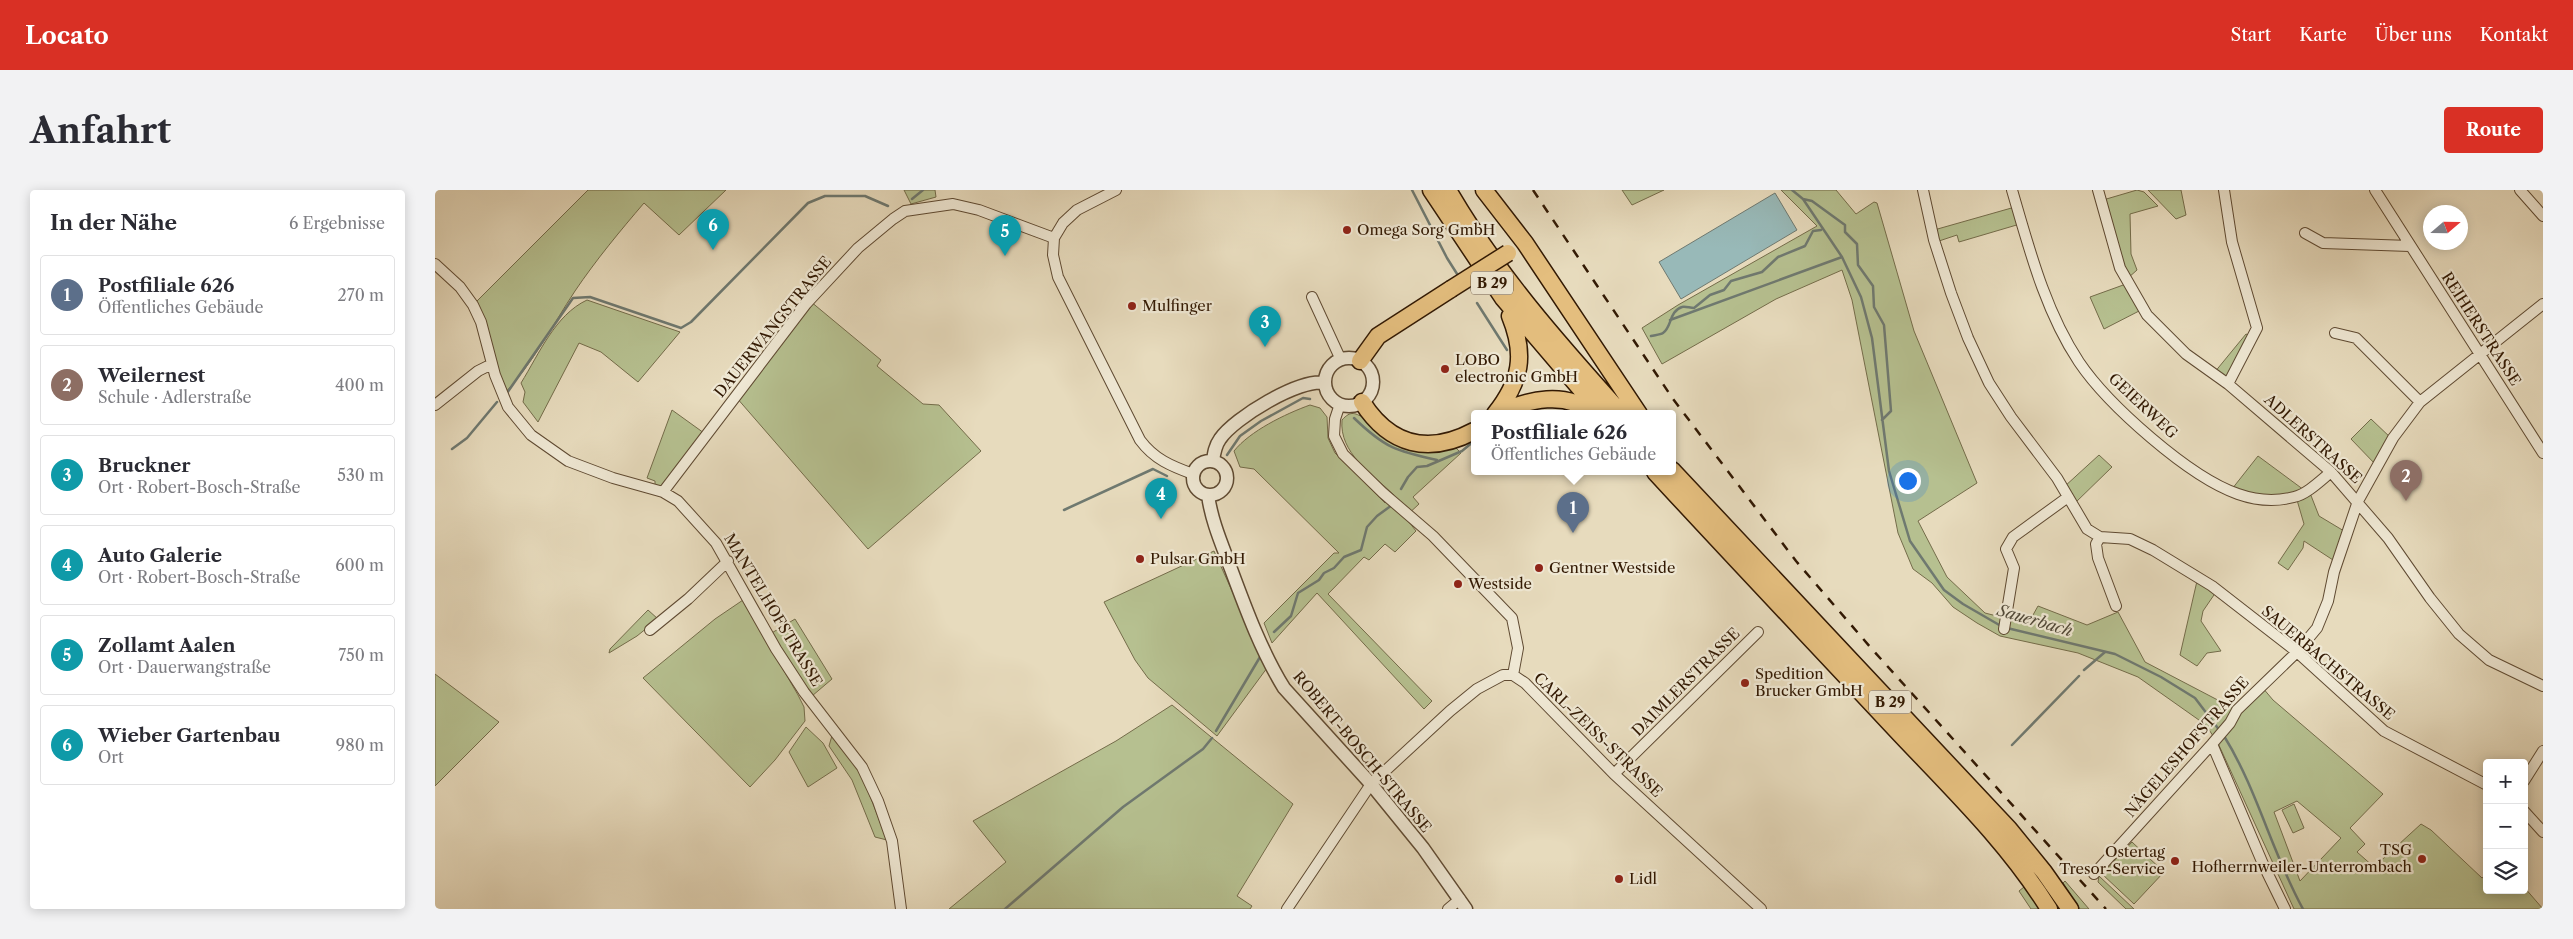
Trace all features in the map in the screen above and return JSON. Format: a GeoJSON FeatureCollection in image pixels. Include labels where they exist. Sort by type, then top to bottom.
{"type":"FeatureCollection","features":[{"type":"Feature","properties":{"kind":"highway","name":"B 29"},"geometry":{"type":"LineString","coordinates":[[1431,190],[1503,298],[1537,341],[1598,410]]}},
{"type":"Feature","properties":{"kind":"highway","name":"B 29"},"geometry":{"type":"LineString","coordinates":[[1448,190],[1487,253],[1533,314],[1618,410]]}},
{"type":"Feature","properties":{"kind":"highway"},"geometry":{"type":"LineString","coordinates":[[1484,190],[1525,242],[1636,410]]}},
{"type":"Feature","properties":{"kind":"highway"},"geometry":{"type":"LineString","coordinates":[[1360,361],[1378,336],[1525,242]]}},
{"type":"Feature","properties":{"kind":"highway"},"geometry":{"type":"LineString","coordinates":[[1499,410],[1514,387],[1520,361],[1518,336],[1503,298]]}},
{"type":"Feature","properties":{"kind":"highway"},"geometry":{"type":"LineString","coordinates":[[1505,410],[1544,398],[1571,402],[1587,410]]}},
{"type":"Feature","properties":{"kind":"highway"},"geometry":{"type":"LineString","coordinates":[[1362,402],[1382,426],[1405,442],[1438,445],[1458,440],[1471,434]]}},
{"type":"Feature","properties":{"kind":"highway"},"geometry":{"type":"LineString","coordinates":[[1676,465],[1701,503]]}},
{"type":"Feature","properties":{"kind":"highway","name":"B 29"},"geometry":{"type":"LineString","coordinates":[[1658,475],[1711,535],[1971,810],[2025,873],[2049,909]]}},
{"type":"Feature","properties":{"kind":"highway","name":"B 29"},"geometry":{"type":"LineString","coordinates":[[1676,475],[2009,829],[2044,872],[2069,909]]}},
{"type":"Feature","properties":{"kind":"street"},"geometry":{"type":"LineString","coordinates":[[1116,190],[1069,216],[1058,230],[1054,238],[1053,255],[1058,276],[1140,440],[1146,448],[1164,463],[1193,474],[1202,462],[1213,461],[1223,467],[1227,478],[1223,489],[1219,493],[1208,496]]}},
{"type":"Feature","properties":{"kind":"street"},"geometry":{"type":"LineString","coordinates":[[1923,190],[1934,240],[1968,338],[1989,383],[2011,417],[2057,478],[2087,529],[2100,537],[2096,544],[2099,558],[2116,606]]}},
{"type":"Feature","properties":{"kind":"street","name":"GEIERWEG"},"geometry":{"type":"LineString","coordinates":[[2012,190],[2047,301],[2061,331],[2079,363],[2113,403],[2147,434],[2208,480],[2237,494],[2259,499],[2296,497],[2331,472]]}},
{"type":"Feature","properties":{"kind":"street","name":"ADLERSTRASSE"},"geometry":{"type":"LineString","coordinates":[[2098,190],[2120,268],[2147,316],[2186,354],[2228,384],[2331,472],[2358,501],[2459,634],[2489,660],[2543,686]]}},
{"type":"Feature","properties":{"kind":"street"},"geometry":{"type":"LineString","coordinates":[[2224,190],[2233,242],[2257,328],[2228,384]]}},
{"type":"Feature","properties":{"kind":"street","name":"REIHERSTRASSE"},"geometry":{"type":"LineString","coordinates":[[2375,190],[2543,453]]}},
{"type":"Feature","properties":{"kind":"street"},"geometry":{"type":"LineString","coordinates":[[2520,190],[2543,216]]}},
{"type":"Feature","properties":{"kind":"street","name":"DAUERWANGSTRASSE"},"geometry":{"type":"LineString","coordinates":[[663,492],[806,304],[858,248],[893,219],[910,210],[953,204],[979,210],[1054,238]]}},
{"type":"Feature","properties":{"kind":"street"},"geometry":{"type":"LineString","coordinates":[[2305,233],[2323,243],[2410,246]]}},
{"type":"Feature","properties":{"kind":"street","name":"MANTELHOFSTRASSE"},"geometry":{"type":"LineString","coordinates":[[435,264],[460,287],[473,304],[507,407],[525,429],[549,450],[575,465],[663,492],[678,501],[716,543],[790,670],[862,766],[878,801],[891,841],[901,909]]}},
{"type":"Feature","properties":{"kind":"street"},"geometry":{"type":"LineString","coordinates":[[1312,297],[1341,360]]}},
{"type":"Feature","properties":{"kind":"street","name":"NÄGELESHOFSTRASSE"},"geometry":{"type":"LineString","coordinates":[[2095,874],[2214,742],[2229,724],[2237,710],[2297,652],[2317,628],[2328,601],[2333,572],[2358,501],[2393,438],[2420,402],[2543,304]]}},
{"type":"Feature","properties":{"kind":"street"},"geometry":{"type":"LineString","coordinates":[[2335,334],[2356,338],[2420,402]]}},
{"type":"Feature","properties":{"kind":"street"},"geometry":{"type":"LineString","coordinates":[[1354,358],[1360,361],[1366,365],[1373,379],[1371,393],[1362,402],[1347,406],[1340,404],[1330,396],[1325,383],[1329,369],[1341,360],[1354,358]]}},
{"type":"Feature","properties":{"kind":"street"},"geometry":{"type":"LineString","coordinates":[[435,405],[478,371],[492,364]]}},
{"type":"Feature","properties":{"kind":"street"},"geometry":{"type":"LineString","coordinates":[[1213,461],[1220,439],[1241,420],[1294,387],[1314,382],[1325,383]]}},
{"type":"Feature","properties":{"kind":"street","name":"CARL-ZEISS-STRASSE"},"geometry":{"type":"LineString","coordinates":[[1340,404],[1335,419],[1334,436],[1343,454],[1383,493],[1433,536],[1512,618],[1518,648],[1513,675],[1525,683],[1614,774],[1761,909]]}},
{"type":"Feature","properties":{"kind":"street","name":"ROBERT-BOSCH-STRASSE"},"geometry":{"type":"LineString","coordinates":[[1193,474],[1195,488],[1208,496],[1210,512],[1238,589],[1276,674],[1296,702],[1371,784],[1463,904]]}},
{"type":"Feature","properties":{"kind":"street"},"geometry":{"type":"LineString","coordinates":[[2005,626],[2014,568],[2006,549],[2013,537],[2068,497]]}},
{"type":"Feature","properties":{"kind":"street","name":"SAUERBACHSTRASSE"},"geometry":{"type":"LineString","coordinates":[[2100,537],[2129,539],[2153,550],[2212,586],[2297,652],[2384,731],[2483,783]]}},
{"type":"Feature","properties":{"kind":"street"},"geometry":{"type":"LineString","coordinates":[[650,630],[688,599],[728,561]]}},
{"type":"Feature","properties":{"kind":"street","name":"DAIMLERSTRASSE"},"geometry":{"type":"LineString","coordinates":[[1614,774],[1758,632]]}},
{"type":"Feature","properties":{"kind":"street"},"geometry":{"type":"LineString","coordinates":[[1287,909],[1371,784],[1471,695],[1503,675],[1513,675]]}},
{"type":"Feature","properties":{"kind":"street"},"geometry":{"type":"LineString","coordinates":[[2214,742],[2263,864],[2285,909]]}},
{"type":"Feature","properties":{"kind":"street"},"geometry":{"type":"LineString","coordinates":[[2528,775],[2543,751]]}},
{"type":"Feature","properties":{"kind":"street"},"geometry":{"type":"LineString","coordinates":[[2528,815],[2543,832]]}},
{"type":"Feature","properties":{"kind":"street"},"geometry":{"type":"LineString","coordinates":[[1448,909],[1463,904]]}},
{"type":"Feature","properties":{"kind":"green space"},"geometry":{"type":"Polygon","coordinates":[[[588,190],[726,190],[679,235],[644,203],[591,268],[523,371],[503,395],[473,305],[588,190]]]}},
{"type":"Feature","properties":{"kind":"green space"},"geometry":{"type":"Polygon","coordinates":[[[904,190],[935,190],[936,197],[911,204],[904,190]]]}},
{"type":"Feature","properties":{"kind":"green space"},"geometry":{"type":"Polygon","coordinates":[[[1622,190],[1664,190],[1632,205],[1622,190]]]}},
{"type":"Feature","properties":{"kind":"green space"},"geometry":{"type":"Polygon","coordinates":[[[1781,190],[1836,190],[1856,214],[1874,202],[1877,203],[1914,331],[1977,483],[1918,521],[1947,577],[1985,613],[2028,624],[2038,606],[2087,625],[2118,612],[2145,662],[2233,708],[2215,739],[2206,725],[2138,677],[2078,653],[2000,636],[1953,607],[1932,583],[1913,569],[1898,533],[1852,300],[1842,270],[1776,299],[1662,364],[1642,328],[1678,305],[1817,226],[1781,190]]]}},
{"type":"Feature","properties":{"kind":"green space"},"geometry":{"type":"Polygon","coordinates":[[[2137,190],[2144,192],[2158,206],[2130,214],[2131,254],[2137,270],[2128,278],[2103,200],[2137,190]]]}},
{"type":"Feature","properties":{"kind":"green space"},"geometry":{"type":"Polygon","coordinates":[[[2148,190],[2181,190],[2186,215],[2176,219],[2148,190]]]}},
{"type":"Feature","properties":{"kind":"green space"},"geometry":{"type":"Polygon","coordinates":[[[2015,207],[2020,224],[1959,242],[1957,235],[1936,242],[1934,230],[2015,207]]]}},
{"type":"Feature","properties":{"kind":"green space"},"geometry":{"type":"Polygon","coordinates":[[[2126,284],[2141,310],[2104,329],[2090,297],[2126,284]]]}},
{"type":"Feature","properties":{"kind":"green space"},"geometry":{"type":"Polygon","coordinates":[[[587,300],[680,332],[638,382],[601,352],[579,343],[538,422],[523,402],[525,392],[521,383],[557,325],[566,315],[587,300]]]}},
{"type":"Feature","properties":{"kind":"green space"},"geometry":{"type":"Polygon","coordinates":[[[810,301],[881,360],[877,366],[923,404],[939,405],[981,451],[868,549],[736,397],[810,301]]]}},
{"type":"Feature","properties":{"kind":"green space"},"geometry":{"type":"Polygon","coordinates":[[[2246,334],[2251,336],[2228,382],[2214,373],[2246,334]]]}},
{"type":"Feature","properties":{"kind":"green space"},"geometry":{"type":"Polygon","coordinates":[[[1310,405],[1320,408],[1327,417],[1328,438],[1335,453],[1385,503],[1394,495],[1367,471],[1351,453],[1346,443],[1342,432],[1342,420],[1348,415],[1356,414],[1366,419],[1455,447],[1461,453],[1413,497],[1419,504],[1405,517],[1416,531],[1395,552],[1385,544],[1369,560],[1364,557],[1328,594],[1432,701],[1424,709],[1317,593],[1272,643],[1264,623],[1334,553],[1339,553],[1254,469],[1240,467],[1234,451],[1258,430],[1310,405]]]}},
{"type":"Feature","properties":{"kind":"green space"},"geometry":{"type":"Polygon","coordinates":[[[672,410],[704,433],[662,486],[655,486],[655,481],[647,478],[672,410]]]}},
{"type":"Feature","properties":{"kind":"green space"},"geometry":{"type":"Polygon","coordinates":[[[2371,419],[2392,439],[2376,465],[2351,439],[2371,419]]]}},
{"type":"Feature","properties":{"kind":"green space"},"geometry":{"type":"Polygon","coordinates":[[[2099,455],[2112,467],[2074,504],[2064,487],[2099,455]]]}},
{"type":"Feature","properties":{"kind":"green space"},"geometry":{"type":"Polygon","coordinates":[[[2258,456],[2304,490],[2287,496],[2268,497],[2232,489],[2258,456]]]}},
{"type":"Feature","properties":{"kind":"green space"},"geometry":{"type":"Polygon","coordinates":[[[2310,493],[2319,516],[2344,531],[2333,560],[2304,541],[2303,548],[2288,570],[2278,563],[2304,524],[2297,500],[2310,493]]]}},
{"type":"Feature","properties":{"kind":"green space"},"geometry":{"type":"Polygon","coordinates":[[[1214,551],[1267,668],[1217,736],[1148,678],[1135,660],[1104,602],[1214,551]]]}},
{"type":"Feature","properties":{"kind":"green space"},"geometry":{"type":"Polygon","coordinates":[[[2197,581],[2216,592],[2203,611],[2201,621],[2221,651],[2207,653],[2197,666],[2180,655],[2197,581]]]}},
{"type":"Feature","properties":{"kind":"green space"},"geometry":{"type":"Polygon","coordinates":[[[743,600],[798,695],[804,707],[805,721],[775,760],[750,787],[643,678],[715,619],[743,600]]]}},
{"type":"Feature","properties":{"kind":"green space"},"geometry":{"type":"Polygon","coordinates":[[[648,610],[658,619],[637,636],[609,653],[610,649],[648,610]]]}},
{"type":"Feature","properties":{"kind":"green space"},"geometry":{"type":"Polygon","coordinates":[[[795,619],[832,679],[812,696],[770,634],[795,619]]]}},
{"type":"Feature","properties":{"kind":"green space"},"geometry":{"type":"Polygon","coordinates":[[[435,674],[499,722],[435,786],[435,674]]]}},
{"type":"Feature","properties":{"kind":"green space"},"geometry":{"type":"Polygon","coordinates":[[[2262,687],[2273,700],[2383,794],[2350,828],[2365,844],[2357,852],[2374,867],[2421,824],[2431,830],[2483,877],[2483,894],[2528,894],[2528,892],[2543,909],[2294,909],[2217,741],[2239,711],[2262,687]],[[2297,801],[2274,812],[2300,881],[2341,838],[2297,801]]]}},
{"type":"Feature","properties":{"kind":"green space"},"geometry":{"type":"Polygon","coordinates":[[[1172,705],[1293,804],[1237,896],[1252,906],[1250,909],[949,909],[1006,862],[973,821],[1116,741],[1172,705]]]}},
{"type":"Feature","properties":{"kind":"green space"},"geometry":{"type":"Polygon","coordinates":[[[806,727],[823,743],[837,768],[808,787],[789,752],[806,727]]]}},
{"type":"Feature","properties":{"kind":"green space"},"geometry":{"type":"Polygon","coordinates":[[[833,732],[858,765],[887,840],[875,837],[852,780],[829,746],[833,732]]]}},
{"type":"Feature","properties":{"kind":"green space"},"geometry":{"type":"Polygon","coordinates":[[[2294,804],[2304,828],[2293,833],[2282,810],[2294,804]]]}},
{"type":"Feature","properties":{"kind":"green space"},"geometry":{"type":"Polygon","coordinates":[[[2132,842],[2164,872],[2134,904],[2102,874],[2132,842]]]}},
{"type":"Feature","properties":{"kind":"green space"},"geometry":{"type":"Polygon","coordinates":[[[2099,876],[2134,909],[2126,909],[2098,882],[2099,876]]]}},
{"type":"Feature","properties":{"kind":"green space"},"geometry":{"type":"Polygon","coordinates":[[[2065,881],[2089,909],[2080,909],[2063,883],[2065,881]]]}},
{"type":"Feature","properties":{"kind":"green space"},"geometry":{"type":"Polygon","coordinates":[[[2029,883],[2046,909],[2031,909],[2019,891],[2029,883]]]}},
{"type":"Feature","properties":{"kind":"water"},"geometry":{"type":"Polygon","coordinates":[[[1775,193],[1797,230],[1681,299],[1659,262],[1775,193]]]}},
{"type":"Feature","properties":{"kind":"waterway"},"geometry":{"type":"LineString","coordinates":[[912,199],[923,190]]}},
{"type":"Feature","properties":{"kind":"waterway"},"geometry":{"type":"LineString","coordinates":[[1412,190],[1447,258],[1459,277]]}},
{"type":"Feature","properties":{"kind":"waterway","name":"Sauerbach"},"geometry":{"type":"LineString","coordinates":[[1792,190],[1803,199],[1842,257],[1861,297],[1872,338],[1889,471],[1910,541],[1944,590],[1963,604],[2001,626]]}},
{"type":"Feature","properties":{"kind":"waterway"},"geometry":{"type":"LineString","coordinates":[[507,393],[573,298],[590,297],[681,328],[691,322],[808,203],[825,196],[865,196],[888,206]]}},
{"type":"Feature","properties":{"kind":"waterway"},"geometry":{"type":"LineString","coordinates":[[1803,199],[1812,201],[1845,225],[1845,232],[1857,244],[1858,265],[1873,286],[1874,307],[1884,325],[1891,411],[1882,420]]}},
{"type":"Feature","properties":{"kind":"waterway"},"geometry":{"type":"LineString","coordinates":[[1651,336],[1662,334],[1678,309],[1683,307],[1694,308],[1710,295],[1724,290],[1731,281],[1762,272],[1778,257],[1805,246],[1813,231],[1821,230]]}},
{"type":"Feature","properties":{"kind":"waterway"},"geometry":{"type":"LineString","coordinates":[[1670,320],[1842,257]]}},
{"type":"Feature","properties":{"kind":"waterway"},"geometry":{"type":"LineString","coordinates":[[1477,303],[1507,350]]}},
{"type":"Feature","properties":{"kind":"waterway"},"geometry":{"type":"LineString","coordinates":[[1227,455],[1240,436],[1261,421],[1303,398],[1310,399]]}},
{"type":"Feature","properties":{"kind":"waterway"},"geometry":{"type":"LineString","coordinates":[[452,449],[467,438],[497,402]]}},
{"type":"Feature","properties":{"kind":"waterway"},"geometry":{"type":"LineString","coordinates":[[1354,418],[1374,436],[1392,447],[1437,460]]}},
{"type":"Feature","properties":{"kind":"waterway"},"geometry":{"type":"LineString","coordinates":[[1401,489],[1417,467],[1427,466],[1462,451],[1471,444]]}},
{"type":"Feature","properties":{"kind":"waterway"},"geometry":{"type":"LineString","coordinates":[[1064,510],[1153,469],[1167,476]]}},
{"type":"Feature","properties":{"kind":"waterway"},"geometry":{"type":"LineString","coordinates":[[1274,632],[1291,616],[1298,593],[1319,580],[1324,573],[1334,568],[1344,557],[1361,550],[1367,527],[1377,516],[1392,505]]}},
{"type":"Feature","properties":{"kind":"waterway","name":"Sauerbach"},"geometry":{"type":"LineString","coordinates":[[2007,628],[2115,654],[2161,677],[2195,698],[2220,731]]}},
{"type":"Feature","properties":{"kind":"waterway"},"geometry":{"type":"LineString","coordinates":[[2084,670],[2105,652]]}},
{"type":"Feature","properties":{"kind":"waterway"},"geometry":{"type":"LineString","coordinates":[[1216,731],[1260,657]]}},
{"type":"Feature","properties":{"kind":"waterway"},"geometry":{"type":"LineString","coordinates":[[2012,745],[2079,676]]}},
{"type":"Feature","properties":{"kind":"waterway","name":"Sauerbach"},"geometry":{"type":"LineString","coordinates":[[2224,736],[2236,756],[2282,866],[2303,909]]}},
{"type":"Feature","properties":{"kind":"waterway"},"geometry":{"type":"LineString","coordinates":[[1005,909],[1123,807],[1203,749],[1212,738]]}},
{"type":"Feature","properties":{"kind":"railway"},"geometry":{"type":"LineString","coordinates":[[1533,190],[1673,399],[1796,561],[1871,648],[2106,909]]}},
{"type":"Feature","properties":{"kind":"place","name":"Omega Sorg GmbH"},"geometry":{"type":"Point","coordinates":[1347,230]}},
{"type":"Feature","properties":{"kind":"place","name":"Wieber Gartenbau"},"geometry":{"type":"Point","coordinates":[713,250]}},
{"type":"Feature","properties":{"kind":"place","name":"Zollamt Aalen"},"geometry":{"type":"Point","coordinates":[1005,256]}},
{"type":"Feature","properties":{"kind":"place","name":"Mulfinger"},"geometry":{"type":"Point","coordinates":[1132,306]}},
{"type":"Feature","properties":{"kind":"place","name":"Bruckner"},"geometry":{"type":"Point","coordinates":[1265,347]}},
{"type":"Feature","properties":{"kind":"place","name":"LOBO electronic GmbH"},"geometry":{"type":"Point","coordinates":[1445,369]}},
{"type":"Feature","properties":{"kind":"place","name":"Weilernest"},"geometry":{"type":"Point","coordinates":[2406,501]}},
{"type":"Feature","properties":{"kind":"place","name":"Auto Galerie"},"geometry":{"type":"Point","coordinates":[1161,519]}},
{"type":"Feature","properties":{"kind":"place","name":"Postfiliale 626"},"geometry":{"type":"Point","coordinates":[1573,533]}},
{"type":"Feature","properties":{"kind":"place","name":"Pulsar GmbH"},"geometry":{"type":"Point","coordinates":[1140,559]}},
{"type":"Feature","properties":{"kind":"place","name":"Gentner Westside"},"geometry":{"type":"Point","coordinates":[1539,568]}},
{"type":"Feature","properties":{"kind":"place","name":"Westside"},"geometry":{"type":"Point","coordinates":[1458,584]}},
{"type":"Feature","properties":{"kind":"place","name":"Spedition Brucker GmbH"},"geometry":{"type":"Point","coordinates":[1745,683]}},
{"type":"Feature","properties":{"kind":"place","name":"TSG Hofherrnweiler-Unterrombach"},"geometry":{"type":"Point","coordinates":[2422,859]}},
{"type":"Feature","properties":{"kind":"place","name":"Ostertag Tresor-Service"},"geometry":{"type":"Point","coordinates":[2175,861]}},
{"type":"Feature","properties":{"kind":"place","name":"Lidl"},"geometry":{"type":"Point","coordinates":[1619,879]}}]}
